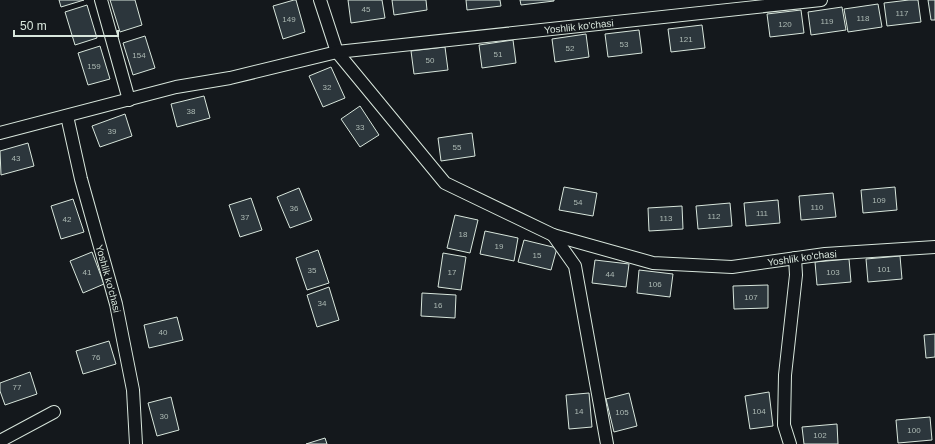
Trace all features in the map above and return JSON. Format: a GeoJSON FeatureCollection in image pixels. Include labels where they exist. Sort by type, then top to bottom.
{"type":"FeatureCollection","features":[{"type":"Feature","properties":{"kind":"street"},"geometry":{"type":"LineString","coordinates":[[101,0],[129,100]]}},
{"type":"Feature","properties":{"kind":"street","name":"Yoshlik ko'chasi"},"geometry":{"type":"LineString","coordinates":[[320,0],[337,52],[445,183],[553,235],[653,263],[732,267],[826,254],[935,247]]}},
{"type":"Feature","properties":{"kind":"street","name":"Yoshlik ko'chasi"},"geometry":{"type":"LineString","coordinates":[[0,133],[176,87],[230,78],[337,52],[821,0]]}},
{"type":"Feature","properties":{"kind":"street","name":"Yoshlik ko'chasi"},"geometry":{"type":"LineString","coordinates":[[67,116],[81,179],[116,304],[134,390],[136,444]]}},
{"type":"Feature","properties":{"kind":"street","name":"Yoshlik ko'chasi"},"geometry":{"type":"LineString","coordinates":[[553,235],[575,266],[607,444]]}},
{"type":"Feature","properties":{"kind":"street"},"geometry":{"type":"LineString","coordinates":[[790,444],[784,425],[785,375],[796,275],[796,258]]}},
{"type":"Feature","properties":{"kind":"street"},"geometry":{"type":"LineString","coordinates":[[0,441],[54,412]]}},
{"type":"Feature","properties":{"kind":"building"},"geometry":{"type":"Polygon","coordinates":[[[59,0],[84,0],[61,7],[59,0]]]}},
{"type":"Feature","properties":{"kind":"building"},"geometry":{"type":"Polygon","coordinates":[[[110,0],[135,0],[142,25],[120,32],[110,0]]]}},
{"type":"Feature","properties":{"kind":"building"},"geometry":{"type":"Polygon","coordinates":[[[296,0],[305,32],[283,39],[273,6],[296,0]]]}},
{"type":"Feature","properties":{"kind":"building"},"geometry":{"type":"Polygon","coordinates":[[[348,0],[382,0],[385,18],[351,23],[348,0]]]}},
{"type":"Feature","properties":{"kind":"building"},"geometry":{"type":"Polygon","coordinates":[[[392,0],[426,0],[427,10],[394,15],[392,0]]]}},
{"type":"Feature","properties":{"kind":"building"},"geometry":{"type":"Polygon","coordinates":[[[466,0],[500,0],[501,6],[467,10],[466,0]]]}},
{"type":"Feature","properties":{"kind":"building"},"geometry":{"type":"Polygon","coordinates":[[[520,0],[554,0],[554,1],[521,5],[520,0]]]}},
{"type":"Feature","properties":{"kind":"building"},"geometry":{"type":"Polygon","coordinates":[[[918,0],[921,22],[887,26],[884,3],[918,0]]]}},
{"type":"Feature","properties":{"kind":"building"},"geometry":{"type":"Polygon","coordinates":[[[928,0],[935,0],[935,20],[931,20],[928,0]]]}},
{"type":"Feature","properties":{"kind":"building"},"geometry":{"type":"Polygon","coordinates":[[[878,4],[882,27],[848,32],[844,9],[878,4]]]}},
{"type":"Feature","properties":{"kind":"building"},"geometry":{"type":"Polygon","coordinates":[[[87,5],[97,38],[75,45],[65,12],[87,5]]]}},
{"type":"Feature","properties":{"kind":"building"},"geometry":{"type":"Polygon","coordinates":[[[842,7],[846,30],[811,35],[808,12],[842,7]]]}},
{"type":"Feature","properties":{"kind":"building"},"geometry":{"type":"Polygon","coordinates":[[[801,10],[804,33],[770,37],[767,14],[801,10]]]}},
{"type":"Feature","properties":{"kind":"building"},"geometry":{"type":"Polygon","coordinates":[[[702,25],[705,48],[671,52],[668,29],[702,25]]]}},
{"type":"Feature","properties":{"kind":"building"},"geometry":{"type":"Polygon","coordinates":[[[639,30],[642,53],[608,57],[605,34],[639,30]]]}},
{"type":"Feature","properties":{"kind":"building"},"geometry":{"type":"Polygon","coordinates":[[[586,34],[589,57],[555,62],[552,39],[586,34]]]}},
{"type":"Feature","properties":{"kind":"building"},"geometry":{"type":"Polygon","coordinates":[[[145,36],[155,68],[133,75],[123,43],[145,36]]]}},
{"type":"Feature","properties":{"kind":"building"},"geometry":{"type":"Polygon","coordinates":[[[513,40],[516,63],[482,68],[479,45],[513,40]]]}},
{"type":"Feature","properties":{"kind":"building"},"geometry":{"type":"Polygon","coordinates":[[[100,46],[110,79],[88,85],[78,53],[100,46]]]}},
{"type":"Feature","properties":{"kind":"building"},"geometry":{"type":"Polygon","coordinates":[[[445,47],[448,70],[414,74],[411,51],[445,47]]]}},
{"type":"Feature","properties":{"kind":"building"},"geometry":{"type":"Polygon","coordinates":[[[331,67],[345,98],[323,107],[309,76],[331,67]]]}},
{"type":"Feature","properties":{"kind":"building"},"geometry":{"type":"Polygon","coordinates":[[[204,96],[210,118],[177,127],[171,104],[204,96]]]}},
{"type":"Feature","properties":{"kind":"building"},"geometry":{"type":"Polygon","coordinates":[[[360,106],[379,135],[360,147],[341,119],[360,106]]]}},
{"type":"Feature","properties":{"kind":"building"},"geometry":{"type":"Polygon","coordinates":[[[125,114],[132,136],[100,147],[92,126],[125,114]]]}},
{"type":"Feature","properties":{"kind":"building"},"geometry":{"type":"Polygon","coordinates":[[[472,133],[475,156],[441,161],[438,138],[472,133]]]}},
{"type":"Feature","properties":{"kind":"building"},"geometry":{"type":"Polygon","coordinates":[[[28,143],[34,166],[1,175],[0,151],[28,143]]]}},
{"type":"Feature","properties":{"kind":"building"},"geometry":{"type":"Polygon","coordinates":[[[564,187],[597,193],[593,216],[559,210],[564,187]]]}},
{"type":"Feature","properties":{"kind":"building"},"geometry":{"type":"Polygon","coordinates":[[[895,187],[897,210],[863,213],[861,190],[895,187]]]}},
{"type":"Feature","properties":{"kind":"building"},"geometry":{"type":"Polygon","coordinates":[[[299,188],[312,220],[290,228],[277,197],[299,188]]]}},
{"type":"Feature","properties":{"kind":"building"},"geometry":{"type":"Polygon","coordinates":[[[833,193],[836,217],[801,220],[799,196],[833,193]]]}},
{"type":"Feature","properties":{"kind":"building"},"geometry":{"type":"Polygon","coordinates":[[[251,198],[262,230],[240,237],[229,205],[251,198]]]}},
{"type":"Feature","properties":{"kind":"building"},"geometry":{"type":"Polygon","coordinates":[[[73,199],[84,232],[61,239],[51,206],[73,199]]]}},
{"type":"Feature","properties":{"kind":"building"},"geometry":{"type":"Polygon","coordinates":[[[778,200],[780,223],[746,226],[744,203],[778,200]]]}},
{"type":"Feature","properties":{"kind":"building"},"geometry":{"type":"Polygon","coordinates":[[[730,203],[732,226],[698,229],[696,206],[730,203]]]}},
{"type":"Feature","properties":{"kind":"building"},"geometry":{"type":"Polygon","coordinates":[[[682,206],[683,229],[649,231],[648,208],[682,206]]]}},
{"type":"Feature","properties":{"kind":"building"},"geometry":{"type":"Polygon","coordinates":[[[455,215],[478,220],[470,253],[447,248],[455,215]]]}},
{"type":"Feature","properties":{"kind":"building"},"geometry":{"type":"Polygon","coordinates":[[[485,231],[518,238],[514,261],[480,254],[485,231]]]}},
{"type":"Feature","properties":{"kind":"building"},"geometry":{"type":"Polygon","coordinates":[[[524,240],[557,248],[551,270],[518,262],[524,240]]]}},
{"type":"Feature","properties":{"kind":"building"},"geometry":{"type":"Polygon","coordinates":[[[318,250],[329,283],[307,290],[296,258],[318,250]]]}},
{"type":"Feature","properties":{"kind":"building"},"geometry":{"type":"Polygon","coordinates":[[[92,252],[104,284],[83,293],[70,261],[92,252]]]}},
{"type":"Feature","properties":{"kind":"building"},"geometry":{"type":"Polygon","coordinates":[[[443,253],[466,257],[461,290],[438,287],[443,253]]]}},
{"type":"Feature","properties":{"kind":"building"},"geometry":{"type":"Polygon","coordinates":[[[900,256],[902,279],[868,282],[866,259],[900,256]]]}},
{"type":"Feature","properties":{"kind":"building"},"geometry":{"type":"Polygon","coordinates":[[[849,259],[851,282],[817,285],[815,262],[849,259]]]}},
{"type":"Feature","properties":{"kind":"building"},"geometry":{"type":"Polygon","coordinates":[[[595,260],[629,264],[626,287],[592,283],[595,260]]]}},
{"type":"Feature","properties":{"kind":"building"},"geometry":{"type":"Polygon","coordinates":[[[639,270],[673,274],[670,297],[637,293],[639,270]]]}},
{"type":"Feature","properties":{"kind":"building"},"geometry":{"type":"Polygon","coordinates":[[[768,285],[768,308],[734,309],[733,286],[768,285]]]}},
{"type":"Feature","properties":{"kind":"building"},"geometry":{"type":"Polygon","coordinates":[[[329,287],[339,320],[317,327],[307,295],[329,287]]]}},
{"type":"Feature","properties":{"kind":"building"},"geometry":{"type":"Polygon","coordinates":[[[422,293],[456,295],[455,318],[421,316],[422,293]]]}},
{"type":"Feature","properties":{"kind":"building"},"geometry":{"type":"Polygon","coordinates":[[[177,317],[183,340],[149,348],[144,325],[177,317]]]}},
{"type":"Feature","properties":{"kind":"building"},"geometry":{"type":"Polygon","coordinates":[[[935,334],[935,357],[926,358],[924,335],[935,334]]]}},
{"type":"Feature","properties":{"kind":"building"},"geometry":{"type":"Polygon","coordinates":[[[109,341],[116,364],[83,374],[76,351],[109,341]]]}},
{"type":"Feature","properties":{"kind":"building"},"geometry":{"type":"Polygon","coordinates":[[[30,372],[37,394],[5,405],[0,391],[0,383],[30,372]]]}},
{"type":"Feature","properties":{"kind":"building"},"geometry":{"type":"Polygon","coordinates":[[[769,392],[773,426],[750,429],[745,396],[769,392]]]}},
{"type":"Feature","properties":{"kind":"building"},"geometry":{"type":"Polygon","coordinates":[[[589,393],[592,427],[569,429],[566,395],[589,393]]]}},
{"type":"Feature","properties":{"kind":"building"},"geometry":{"type":"Polygon","coordinates":[[[629,393],[637,426],[614,432],[606,399],[629,393]]]}},
{"type":"Feature","properties":{"kind":"building"},"geometry":{"type":"Polygon","coordinates":[[[171,397],[179,430],[157,436],[148,403],[171,397]]]}},
{"type":"Feature","properties":{"kind":"building"},"geometry":{"type":"Polygon","coordinates":[[[930,417],[932,440],[898,443],[896,420],[930,417]]]}},
{"type":"Feature","properties":{"kind":"building"},"geometry":{"type":"Polygon","coordinates":[[[837,424],[838,444],[804,444],[802,427],[837,424]]]}},
{"type":"Feature","properties":{"kind":"building"},"geometry":{"type":"Polygon","coordinates":[[[325,438],[327,444],[306,444],[325,438]]]}}]}
